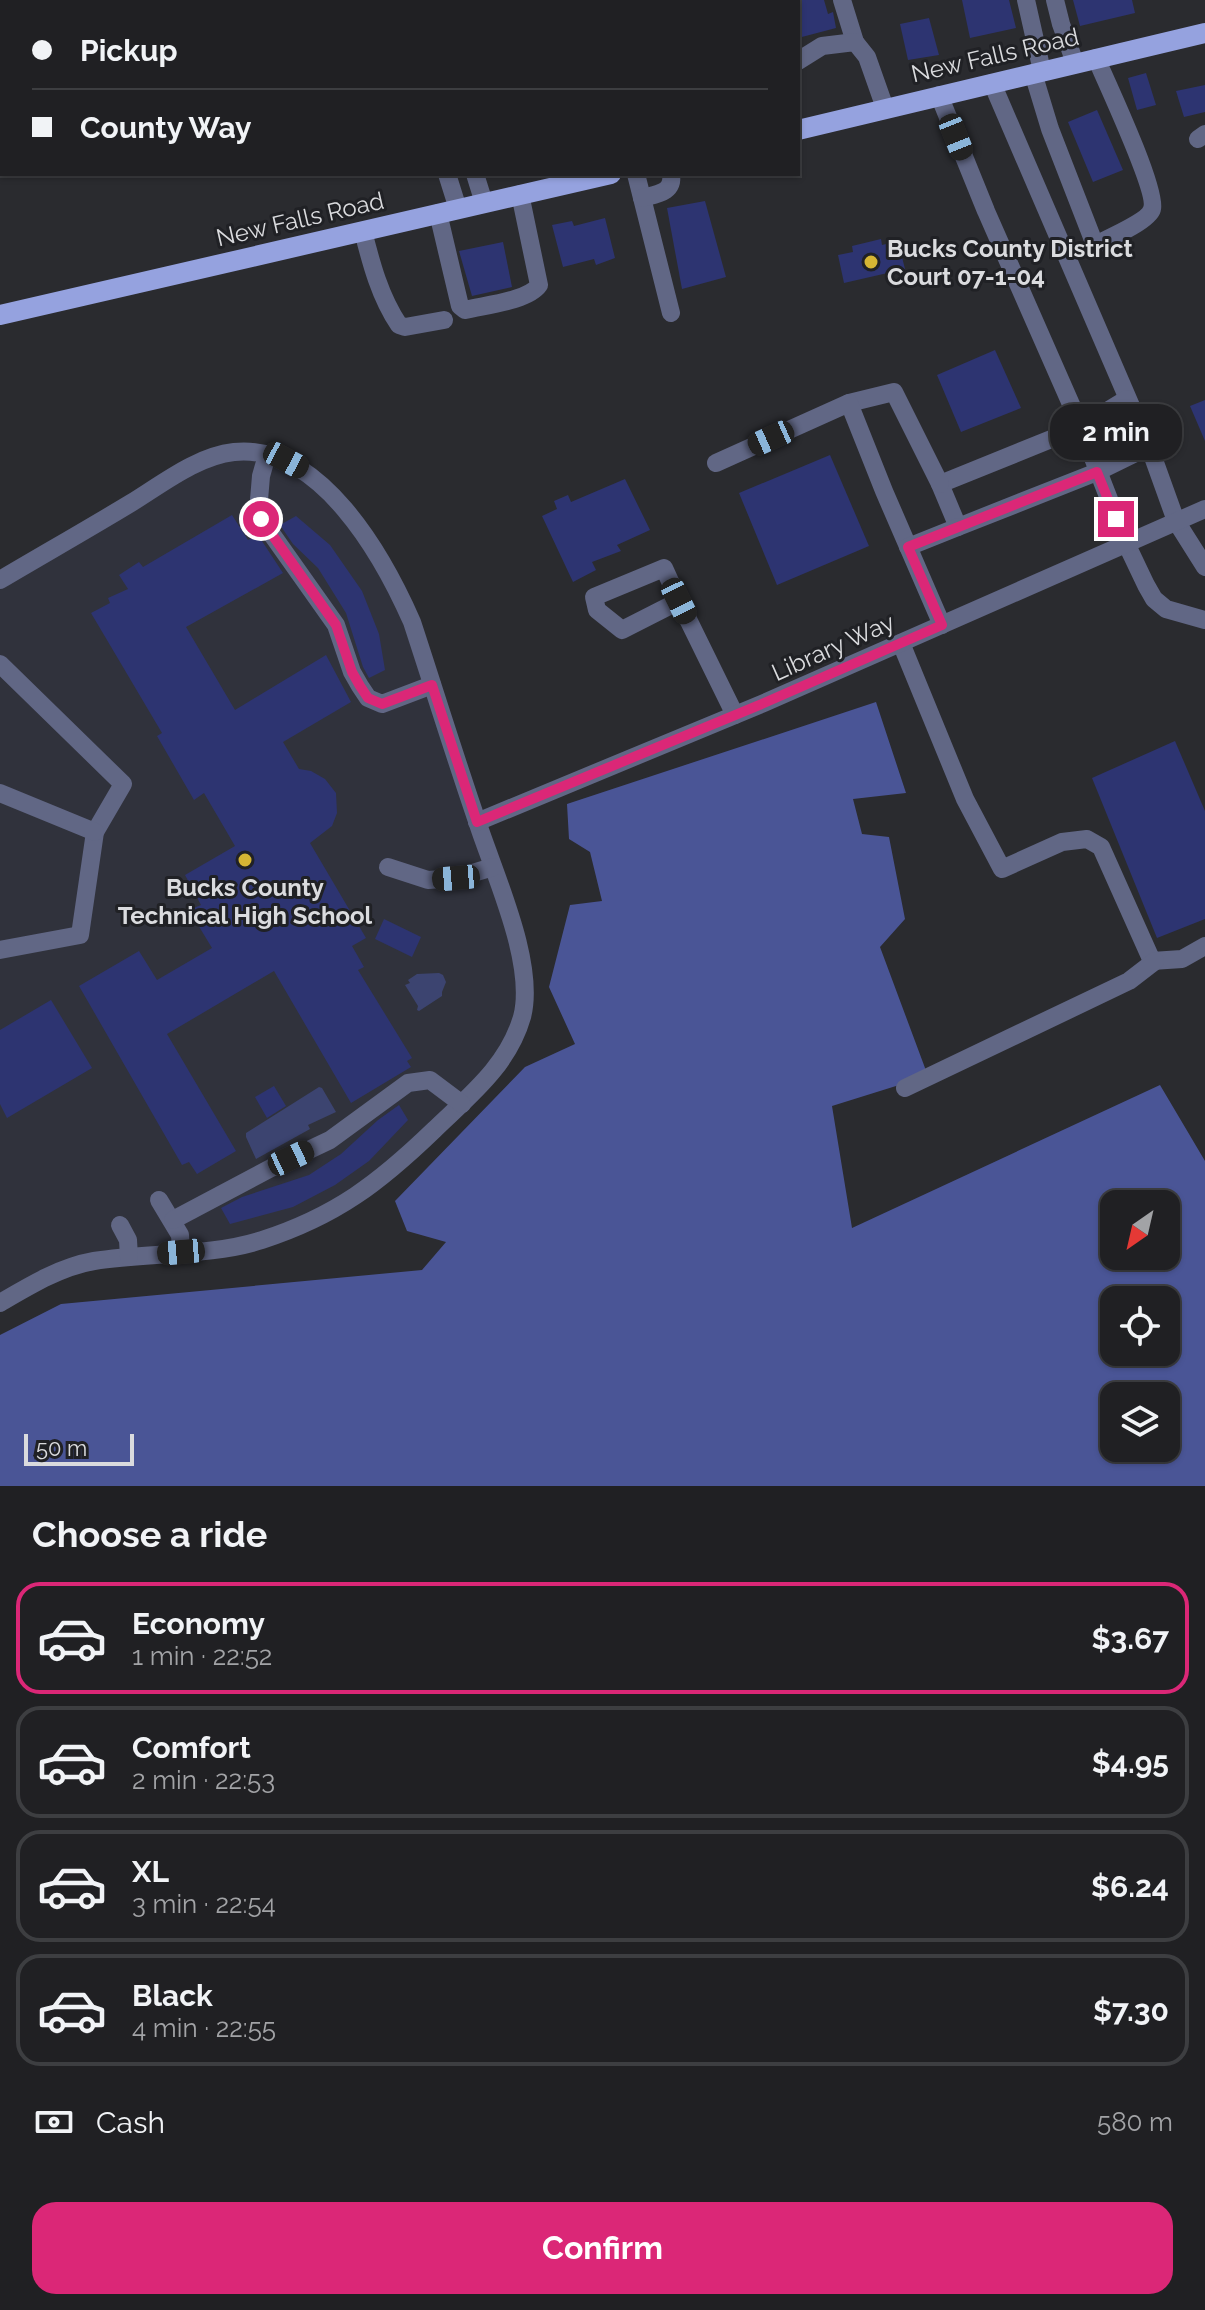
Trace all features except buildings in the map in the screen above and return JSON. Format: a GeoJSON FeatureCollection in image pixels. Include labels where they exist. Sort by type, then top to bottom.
{"type":"FeatureCollection","features":[{"type":"Feature","properties":{"kind":"main road","name":"New Falls Road"},"geometry":{"type":"LineString","coordinates":[[800,129],[1205,33]]}},
{"type":"Feature","properties":{"kind":"main road","name":"New Falls Road"},"geometry":{"type":"LineString","coordinates":[[0,315],[602,176]]}},
{"type":"Feature","properties":{"kind":"street"},"geometry":{"type":"LineString","coordinates":[[842,0],[855,42],[867,57],[885,108]]}},
{"type":"Feature","properties":{"kind":"street"},"geometry":{"type":"LineString","coordinates":[[1026,0],[1050,129],[1095,245]]}},
{"type":"Feature","properties":{"kind":"street"},"geometry":{"type":"LineString","coordinates":[[1055,0],[1075,63]]}},
{"type":"Feature","properties":{"kind":"street"},"geometry":{"type":"LineString","coordinates":[[800,60],[822,46],[855,42]]}},
{"type":"Feature","properties":{"kind":"street"},"geometry":{"type":"LineString","coordinates":[[1067,261],[1147,217],[1153,209],[1152,196],[1096,58]]}},
{"type":"Feature","properties":{"kind":"street"},"geometry":{"type":"LineString","coordinates":[[992,83],[1148,447],[1176,521],[1205,567]]}},
{"type":"Feature","properties":{"kind":"street"},"geometry":{"type":"LineString","coordinates":[[939,95],[986,211],[1081,427],[1126,543],[1154,599],[1166,609],[1205,620]]}},
{"type":"Feature","properties":{"kind":"street"},"geometry":{"type":"LineString","coordinates":[[447,176],[458,302],[465,310],[524,296],[535,291],[539,285],[520,194]]}},
{"type":"Feature","properties":{"kind":"street"},"geometry":{"type":"LineString","coordinates":[[476,176],[484,203]]}},
{"type":"Feature","properties":{"kind":"street"},"geometry":{"type":"LineString","coordinates":[[636,176],[671,313]]}},
{"type":"Feature","properties":{"kind":"street"},"geometry":{"type":"LineString","coordinates":[[642,198],[667,190],[671,185],[671,176]]}},
{"type":"Feature","properties":{"kind":"street"},"geometry":{"type":"LineString","coordinates":[[363,231],[386,303],[399,325],[405,327],[444,320]]}},
{"type":"Feature","properties":{"kind":"street"},"geometry":{"type":"LineString","coordinates":[[716,463],[849,403],[894,392],[958,527]]}},
{"type":"Feature","properties":{"kind":"street"},"geometry":{"type":"LineString","coordinates":[[940,484],[1081,427],[1127,399]]}},
{"type":"Feature","properties":{"kind":"street"},"geometry":{"type":"LineString","coordinates":[[849,403],[942,625]]}},
{"type":"Feature","properties":{"kind":"street"},"geometry":{"type":"LineString","coordinates":[[908,547],[1097,472],[1148,447]]}},
{"type":"Feature","properties":{"kind":"street"},"geometry":{"type":"LineString","coordinates":[[0,580],[214,457],[235,452],[267,455],[300,467],[351,519],[379,556],[412,622],[522,958],[525,996],[522,1017],[499,1065],[462,1104],[377,1182],[327,1215],[260,1241],[235,1246],[91,1262],[62,1270],[0,1303]]}},
{"type":"Feature","properties":{"kind":"street"},"geometry":{"type":"LineString","coordinates":[[267,455],[261,476],[258,512],[336,625],[352,672],[368,698],[382,704],[432,685]]}},
{"type":"Feature","properties":{"kind":"street","name":"Library Way"},"geometry":{"type":"LineString","coordinates":[[477,822],[735,715],[1205,509]]}},
{"type":"Feature","properties":{"kind":"street"},"geometry":{"type":"LineString","coordinates":[[679,601],[735,715]]}},
{"type":"Feature","properties":{"kind":"street"},"geometry":{"type":"LineString","coordinates":[[901,643],[965,799],[1002,869],[1062,842],[1087,839],[1101,847],[1152,961],[1155,961]]}},
{"type":"Feature","properties":{"kind":"street"},"geometry":{"type":"LineString","coordinates":[[0,664],[123,784],[95,832],[80,935],[0,950]]}},
{"type":"Feature","properties":{"kind":"street"},"geometry":{"type":"LineString","coordinates":[[0,793],[95,832]]}},
{"type":"Feature","properties":{"kind":"street"},"geometry":{"type":"LineString","coordinates":[[388,867],[428,880],[456,878],[493,867]]}},
{"type":"Feature","properties":{"kind":"street"},"geometry":{"type":"LineString","coordinates":[[905,1088],[1129,981],[1155,961],[1182,959],[1205,946]]}},
{"type":"Feature","properties":{"kind":"street"},"geometry":{"type":"LineString","coordinates":[[173,1220],[330,1140],[408,1083],[430,1080],[462,1104]]}},
{"type":"Feature","properties":{"kind":"street"},"geometry":{"type":"LineString","coordinates":[[159,1200],[180,1235],[181,1252]]}},
{"type":"Feature","properties":{"kind":"street"},"geometry":{"type":"LineString","coordinates":[[120,1225],[128,1240],[129,1257]]}},
{"type":"Feature","properties":{"kind":"shaded area","name":"Bucks County Technical High School"},"geometry":{"type":"Polygon","coordinates":[[[214,457],[286,460],[379,556],[522,958],[508,1049],[401,1162],[260,1241],[91,1262],[0,1303],[0,580],[214,457]]]}},
{"type":"Feature","properties":{"kind":"shaded area"},"geometry":{"type":"Polygon","coordinates":[[[876,702],[906,793],[853,799],[862,834],[889,837],[905,919],[880,947],[928,1076],[832,1106],[852,1228],[1160,1085],[1205,1161],[1205,1486],[0,1486],[0,1335],[61,1304],[422,1270],[446,1242],[407,1231],[395,1201],[525,1067],[575,1044],[549,987],[570,905],[602,901],[590,852],[569,839],[567,804],[876,702]]]}},
{"type":"Feature","properties":{"kind":"shaded area"},"geometry":{"type":"Polygon","coordinates":[[[439,973],[446,982],[442,996],[417,1010],[418,1006],[405,985],[417,974],[439,973]]]}},
{"type":"Feature","properties":{"kind":"shaded area"},"geometry":{"type":"Polygon","coordinates":[[[319,1087],[336,1112],[308,1125],[310,1129],[256,1159],[246,1133],[319,1087]]]}},
{"type":"Feature","properties":{"kind":"place","name":"Bucks County District Court 07-1-04"},"geometry":{"type":"Point","coordinates":[871,262]}},
{"type":"Feature","properties":{"kind":"place","name":"Bucks County Technical High School"},"geometry":{"type":"Point","coordinates":[245,860]}},
{"type":"Feature","properties":{"kind":"route"},"geometry":{"type":"LineString","coordinates":[[261,519],[336,625],[352,672],[368,698],[382,704],[432,685],[477,822],[942,625],[908,547],[1097,472],[1116,519]]}}]}
